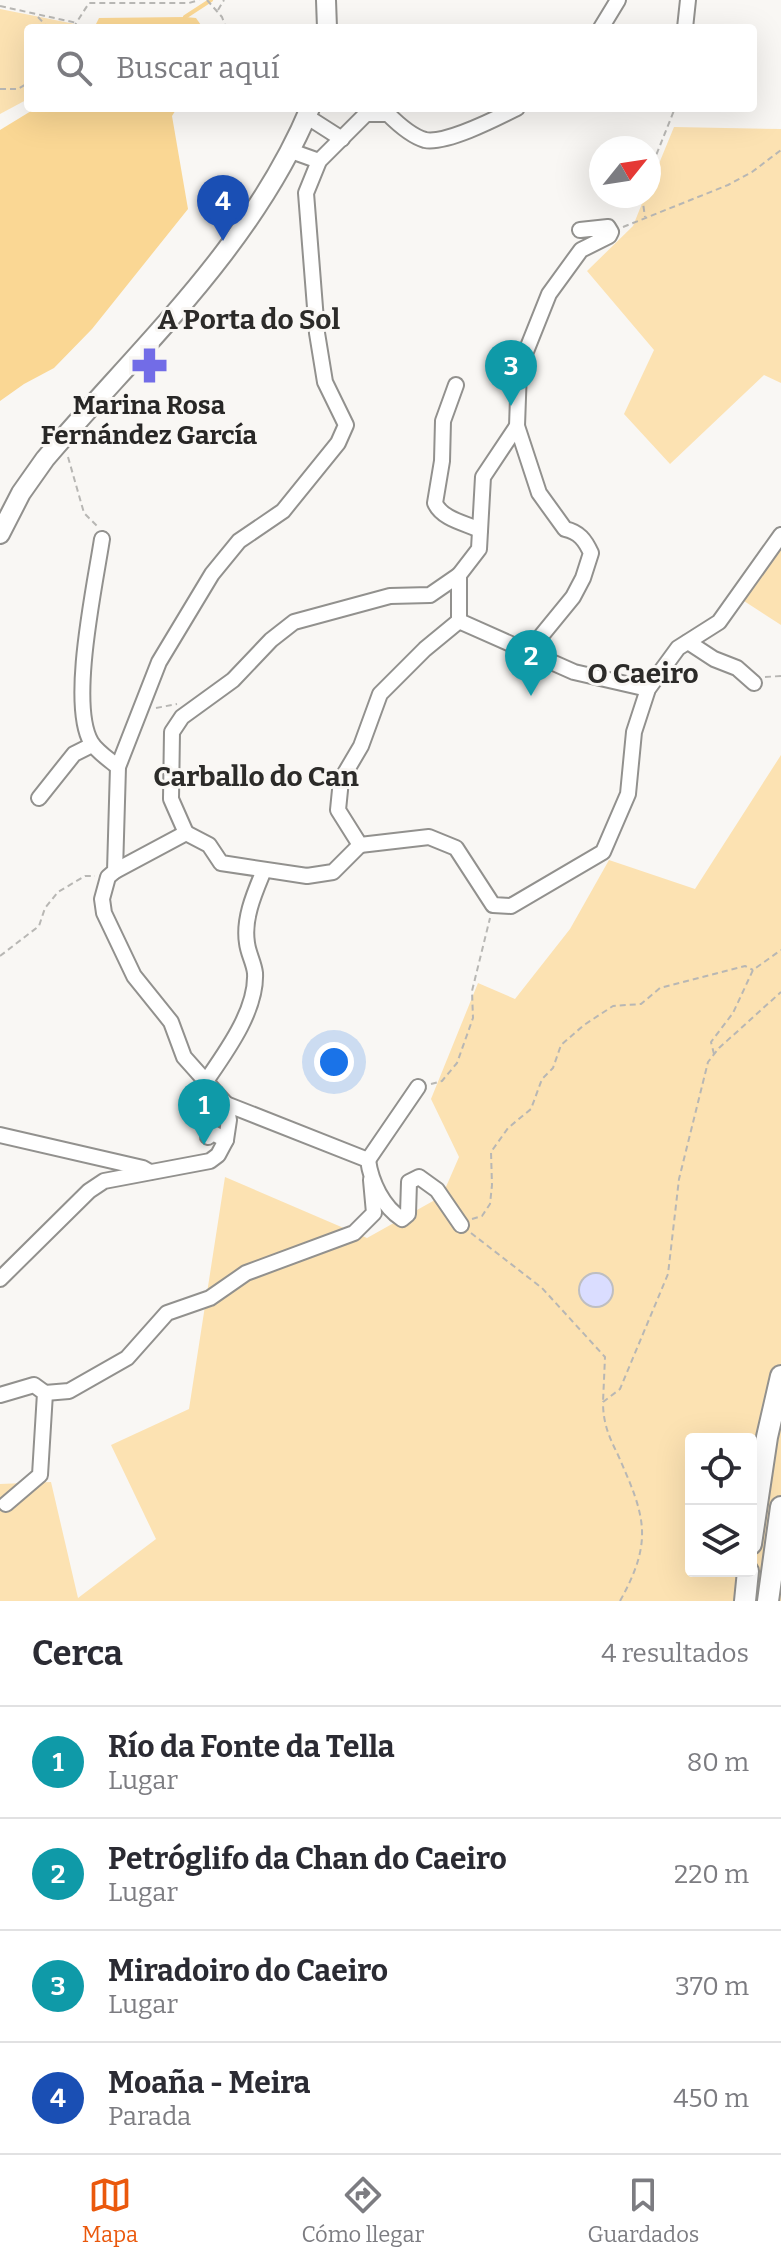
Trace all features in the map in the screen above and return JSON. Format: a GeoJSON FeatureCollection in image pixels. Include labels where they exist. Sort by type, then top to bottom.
{"type":"FeatureCollection","features":[{"type":"Feature","properties":{"kind":"highway"},"geometry":{"type":"LineString","coordinates":[[757,1505],[767,1437],[781,1376]]}},
{"type":"Feature","properties":{"kind":"highway"},"geometry":{"type":"LineString","coordinates":[[768,1601],[781,1507]]}},
{"type":"Feature","properties":{"kind":"highway"},"geometry":{"type":"LineString","coordinates":[[745,1601],[747,1577]]}},
{"type":"Feature","properties":{"kind":"main road"},"geometry":{"type":"LineString","coordinates":[[326,0],[327,24]]}},
{"type":"Feature","properties":{"kind":"main road"},"geometry":{"type":"LineString","coordinates":[[0,534],[21,493],[61,441],[149,344],[233,244],[291,151],[308,112]]}},
{"type":"Feature","properties":{"kind":"street"},"geometry":{"type":"LineString","coordinates":[[603,24],[618,0]]}},
{"type":"Feature","properties":{"kind":"street"},"geometry":{"type":"LineString","coordinates":[[685,24],[688,0]]}},
{"type":"Feature","properties":{"kind":"street"},"geometry":{"type":"LineString","coordinates":[[311,112],[342,139]]}},
{"type":"Feature","properties":{"kind":"street"},"geometry":{"type":"LineString","coordinates":[[368,1160],[226,1104],[184,1057],[171,1022],[134,976],[104,913],[102,899],[112,874],[118,767],[159,662],[212,574],[239,541],[283,511],[338,443],[346,425],[325,382],[317,333],[306,193],[319,161],[366,114],[388,114],[402,128],[426,140],[462,133],[508,112]]}},
{"type":"Feature","properties":{"kind":"street"},"geometry":{"type":"LineString","coordinates":[[291,151],[319,161]]}},
{"type":"Feature","properties":{"kind":"street"},"geometry":{"type":"LineString","coordinates":[[528,652],[573,597],[591,553],[576,531],[565,529],[539,493],[517,426],[519,369],[549,294],[581,250],[609,236],[611,232],[608,227],[580,230]]}},
{"type":"Feature","properties":{"kind":"street"},"geometry":{"type":"LineString","coordinates":[[456,385],[443,421],[442,461],[435,503],[437,509],[447,516],[480,530]]}},
{"type":"Feature","properties":{"kind":"street"},"geometry":{"type":"LineString","coordinates":[[517,426],[483,477],[479,549],[459,575],[430,595],[390,596],[294,622],[271,640],[233,680],[182,717],[172,732],[171,799],[186,833],[209,845],[221,863],[307,876],[333,872],[360,845],[429,837],[456,848],[493,905],[511,906],[603,852],[628,794],[634,732],[648,689],[678,648],[719,622],[781,535]]}},
{"type":"Feature","properties":{"kind":"street"},"geometry":{"type":"LineString","coordinates":[[102,539],[83,683],[84,716],[92,745],[118,767]]}},
{"type":"Feature","properties":{"kind":"street"},"geometry":{"type":"LineString","coordinates":[[459,575],[459,621]]}},
{"type":"Feature","properties":{"kind":"street"},"geometry":{"type":"LineString","coordinates":[[459,621],[574,672],[648,689]]}},
{"type":"Feature","properties":{"kind":"street"},"geometry":{"type":"LineString","coordinates":[[360,845],[338,810],[341,780],[361,746],[380,694],[425,649],[459,621]]}},
{"type":"Feature","properties":{"kind":"street"},"geometry":{"type":"LineString","coordinates":[[688,642],[714,659],[737,668],[754,683]]}},
{"type":"Feature","properties":{"kind":"street"},"geometry":{"type":"LineString","coordinates":[[39,798],[74,754],[92,745]]}},
{"type":"Feature","properties":{"kind":"street"},"geometry":{"type":"LineString","coordinates":[[112,874],[186,833]]}},
{"type":"Feature","properties":{"kind":"street"},"geometry":{"type":"LineString","coordinates":[[206,1081],[231,1044],[248,1010],[255,974],[246,941],[251,900],[264,870]]}},
{"type":"Feature","properties":{"kind":"street"},"geometry":{"type":"LineString","coordinates":[[0,1395],[34,1385],[45,1393],[69,1391],[127,1358],[167,1313],[210,1298],[246,1273],[354,1233],[374,1213],[368,1160],[418,1087]]}},
{"type":"Feature","properties":{"kind":"street"},"geometry":{"type":"LineString","coordinates":[[0,1279],[89,1191],[104,1181],[210,1161],[218,1155],[226,1140],[229,1120],[226,1104]]}},
{"type":"Feature","properties":{"kind":"street"},"geometry":{"type":"LineString","coordinates":[[208,1137],[213,1133],[226,1140]]}},
{"type":"Feature","properties":{"kind":"street"},"geometry":{"type":"LineString","coordinates":[[0,1135],[143,1168],[150,1173]]}},
{"type":"Feature","properties":{"kind":"street"},"geometry":{"type":"LineString","coordinates":[[371,1180],[402,1219],[408,1214],[409,1182],[419,1177],[437,1190],[463,1220]]}},
{"type":"Feature","properties":{"kind":"street"},"geometry":{"type":"LineString","coordinates":[[6,1504],[40,1475],[45,1393]]}},
{"type":"Feature","properties":{"kind":"path"},"geometry":{"type":"LineString","coordinates":[[0,6],[77,23],[89,3],[189,3],[199,0]]}},
{"type":"Feature","properties":{"kind":"path"},"geometry":{"type":"LineString","coordinates":[[207,0],[224,24]]}},
{"type":"Feature","properties":{"kind":"path"},"geometry":{"type":"LineString","coordinates":[[217,11],[224,0]]}},
{"type":"Feature","properties":{"kind":"path"},"geometry":{"type":"LineString","coordinates":[[36,15],[44,24]]}},
{"type":"Feature","properties":{"kind":"path"},"geometry":{"type":"LineString","coordinates":[[0,89],[18,89],[24,85]]}},
{"type":"Feature","properties":{"kind":"path"},"geometry":{"type":"LineString","coordinates":[[661,146],[674,112]]}},
{"type":"Feature","properties":{"kind":"path"},"geometry":{"type":"LineString","coordinates":[[611,232],[728,185],[781,150]]}},
{"type":"Feature","properties":{"kind":"path"},"geometry":{"type":"LineString","coordinates":[[644,208],[645,217]]}},
{"type":"Feature","properties":{"kind":"path"},"geometry":{"type":"LineString","coordinates":[[61,441],[84,513],[98,527],[102,539]]}},
{"type":"Feature","properties":{"kind":"path"},"geometry":{"type":"LineString","coordinates":[[0,956],[39,926],[45,908],[58,892],[85,876],[112,874]]}},
{"type":"Feature","properties":{"kind":"path"},"geometry":{"type":"LineString","coordinates":[[418,1087],[442,1081],[457,1063],[473,1018],[472,991],[493,905]]}},
{"type":"Feature","properties":{"kind":"path"},"geometry":{"type":"LineString","coordinates":[[714,1054],[711,1042],[733,1013],[753,970],[781,950]]}},
{"type":"Feature","properties":{"kind":"path"},"geometry":{"type":"LineString","coordinates":[[463,1220],[482,1216],[490,1204],[491,1152],[508,1128],[531,1109],[542,1079],[553,1068],[561,1045],[584,1025],[613,1006],[641,1004],[660,988],[745,966],[753,970]]}},
{"type":"Feature","properties":{"kind":"path"},"geometry":{"type":"LineString","coordinates":[[603,1402],[620,1389],[668,1274],[679,1179],[708,1062],[781,992]]}},
{"type":"Feature","properties":{"kind":"path"},"geometry":{"type":"LineString","coordinates":[[463,1220],[542,1288],[605,1357],[603,1423],[640,1504],[643,1545],[634,1576],[620,1601]]}},
{"type":"Feature","properties":{"kind":"shaded area"},"geometry":{"type":"Polygon","coordinates":[[[0,9],[75,24],[24,24],[24,101],[0,114],[0,9]]]}},
{"type":"Feature","properties":{"kind":"shaded area"},"geometry":{"type":"Polygon","coordinates":[[[185,17],[196,18],[200,24],[96,24],[99,18],[185,17]]]}},
{"type":"Feature","properties":{"kind":"shaded area"},"geometry":{"type":"Polygon","coordinates":[[[29,112],[174,112],[172,116],[188,209],[92,329],[54,368],[0,401],[0,130],[29,112]]]}},
{"type":"Feature","properties":{"kind":"shaded area"},"geometry":{"type":"Polygon","coordinates":[[[674,127],[781,129],[781,383],[764,375],[670,464],[624,414],[654,350],[587,271],[633,226],[640,208],[661,208],[661,159],[674,127]]]}},
{"type":"Feature","properties":{"kind":"shaded area"},"geometry":{"type":"Polygon","coordinates":[[[781,539],[781,625],[744,601],[781,539]]]}},
{"type":"Feature","properties":{"kind":"shaded area"},"geometry":{"type":"Polygon","coordinates":[[[781,755],[781,1601],[0,1601],[0,1484],[51,1482],[78,1598],[156,1539],[111,1445],[189,1409],[225,1177],[367,1238],[442,1196],[459,1157],[431,1099],[478,983],[515,999],[570,929],[609,860],[695,889],[781,755]]]}},
{"type":"Feature","properties":{"kind":"building"},"geometry":{"type":"Polygon","coordinates":[[[596,1273],[608,1278],[613,1290],[608,1302],[596,1307],[584,1302],[579,1290],[584,1278],[596,1273]]]}},
{"type":"Feature","properties":{"kind":"waterway"},"geometry":{"type":"LineString","coordinates":[[185,17],[211,0]]}},
{"type":"Feature","properties":{"kind":"place","name":"Moaña - Meira"},"geometry":{"type":"Point","coordinates":[223,241]}},
{"type":"Feature","properties":{"kind":"place","name":"Marina Rosa Fernández García"},"geometry":{"type":"Point","coordinates":[149,366]}},
{"type":"Feature","properties":{"kind":"place","name":"Miradoiro do Caeiro"},"geometry":{"type":"Point","coordinates":[511,406]}},
{"type":"Feature","properties":{"kind":"place","name":"Petróglifo da Chan do Caeiro"},"geometry":{"type":"Point","coordinates":[531,696]}},
{"type":"Feature","properties":{"kind":"place","name":"Río da Fonte da Tella"},"geometry":{"type":"Point","coordinates":[204,1145]}},
{"type":"Feature","properties":{"kind":"district","name":"A Porta do Sol"},"geometry":{"type":"Point","coordinates":[249,319]}},
{"type":"Feature","properties":{"kind":"district","name":"O Caeiro"},"geometry":{"type":"Point","coordinates":[643,673]}},
{"type":"Feature","properties":{"kind":"district","name":"Carballo do Can"},"geometry":{"type":"Point","coordinates":[256,776]}}]}
